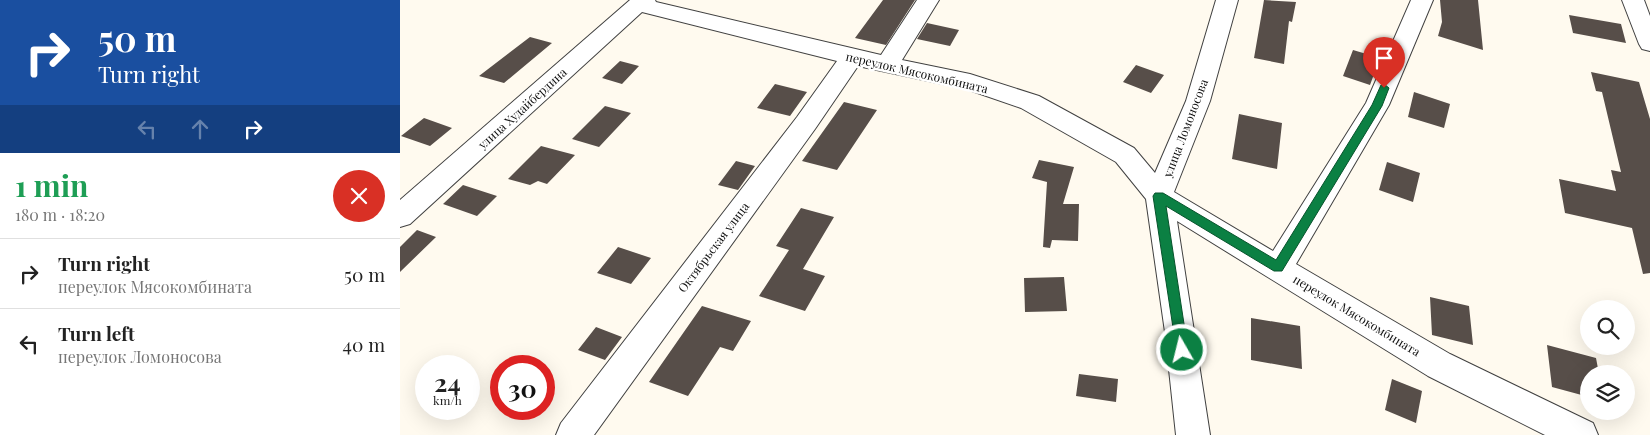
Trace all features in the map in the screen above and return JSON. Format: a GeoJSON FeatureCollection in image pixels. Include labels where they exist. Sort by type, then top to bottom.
{"type":"FeatureCollection","features":[{"type":"Feature","properties":{"kind":"street","name":"переулок Мясокомбината"},"geometry":{"type":"LineString","coordinates":[[643,0],[649,7],[852,57],[970,82],[1030,102],[1125,155],[1159,196],[1278,268],[1439,365],[1581,435]]}},
{"type":"Feature","properties":{"kind":"street","name":"улица Худайбердина"},"geometry":{"type":"LineString","coordinates":[[400,216],[643,0]]}},
{"type":"Feature","properties":{"kind":"street"},"geometry":{"type":"LineString","coordinates":[[887,65],[928,0]]}},
{"type":"Feature","properties":{"kind":"street","name":"улица Ломоносова"},"geometry":{"type":"LineString","coordinates":[[1159,196],[1198,101],[1227,0]]}},
{"type":"Feature","properties":{"kind":"street"},"geometry":{"type":"LineString","coordinates":[[1278,268],[1377,106],[1422,0]]}},
{"type":"Feature","properties":{"kind":"street"},"geometry":{"type":"LineString","coordinates":[[1633,0],[1650,44]]}},
{"type":"Feature","properties":{"kind":"street","name":"Октябрьская улица"},"geometry":{"type":"LineString","coordinates":[[572,435],[806,123],[852,57]]}},
{"type":"Feature","properties":{"kind":"street"},"geometry":{"type":"LineString","coordinates":[[1159,196],[1180,332],[1193,435]]}},
{"type":"Feature","properties":{"kind":"building"},"geometry":{"type":"Polygon","coordinates":[[[883,0],[915,0],[886,45],[855,38],[883,0]]]}},
{"type":"Feature","properties":{"kind":"building"},"geometry":{"type":"Polygon","coordinates":[[[1264,0],[1296,2],[1292,22],[1289,21],[1284,64],[1254,58],[1264,0]]]}},
{"type":"Feature","properties":{"kind":"building"},"geometry":{"type":"Polygon","coordinates":[[[1440,0],[1478,0],[1483,50],[1438,36],[1442,22],[1440,0]]]}},
{"type":"Feature","properties":{"kind":"building"},"geometry":{"type":"Polygon","coordinates":[[[1569,15],[1621,24],[1626,43],[1573,33],[1569,15]]]}},
{"type":"Feature","properties":{"kind":"building"},"geometry":{"type":"Polygon","coordinates":[[[927,23],[959,30],[950,46],[917,39],[927,23]]]}},
{"type":"Feature","properties":{"kind":"building"},"geometry":{"type":"Polygon","coordinates":[[[530,37],[552,43],[504,83],[479,76],[530,37]]]}},
{"type":"Feature","properties":{"kind":"building"},"geometry":{"type":"Polygon","coordinates":[[[1353,50],[1380,58],[1370,85],[1343,76],[1353,50]]]}},
{"type":"Feature","properties":{"kind":"building"},"geometry":{"type":"Polygon","coordinates":[[[620,61],[639,66],[622,84],[602,78],[620,61]]]}},
{"type":"Feature","properties":{"kind":"building"},"geometry":{"type":"Polygon","coordinates":[[[1136,65],[1164,75],[1151,93],[1123,82],[1136,65]]]}},
{"type":"Feature","properties":{"kind":"building"},"geometry":{"type":"Polygon","coordinates":[[[1591,72],[1639,82],[1650,119],[1650,273],[1643,274],[1632,228],[1565,213],[1559,179],[1616,191],[1611,170],[1621,172],[1602,92],[1596,91],[1591,72]]]}},
{"type":"Feature","properties":{"kind":"building"},"geometry":{"type":"Polygon","coordinates":[[[775,84],[807,92],[790,116],[757,108],[775,84]]]}},
{"type":"Feature","properties":{"kind":"building"},"geometry":{"type":"Polygon","coordinates":[[[1414,92],[1450,104],[1444,128],[1408,117],[1414,92]]]}},
{"type":"Feature","properties":{"kind":"building"},"geometry":{"type":"Polygon","coordinates":[[[844,102],[877,110],[837,170],[802,161],[844,102]]]}},
{"type":"Feature","properties":{"kind":"building"},"geometry":{"type":"Polygon","coordinates":[[[605,106],[631,113],[599,147],[572,139],[605,106]]]}},
{"type":"Feature","properties":{"kind":"building"},"geometry":{"type":"Polygon","coordinates":[[[1239,114],[1282,123],[1277,169],[1232,159],[1239,114]]]}},
{"type":"Feature","properties":{"kind":"building"},"geometry":{"type":"Polygon","coordinates":[[[424,118],[452,128],[430,146],[401,136],[424,118]]]}},
{"type":"Feature","properties":{"kind":"building"},"geometry":{"type":"Polygon","coordinates":[[[541,146],[575,155],[547,184],[538,181],[530,185],[508,179],[541,146]]]}},
{"type":"Feature","properties":{"kind":"building"},"geometry":{"type":"Polygon","coordinates":[[[1039,160],[1074,167],[1063,204],[1079,204],[1078,241],[1052,240],[1050,248],[1043,247],[1047,182],[1032,178],[1039,160]]]}},
{"type":"Feature","properties":{"kind":"building"},"geometry":{"type":"Polygon","coordinates":[[[736,161],[755,166],[738,190],[718,185],[736,161]]]}},
{"type":"Feature","properties":{"kind":"building"},"geometry":{"type":"Polygon","coordinates":[[[1387,162],[1420,173],[1413,202],[1379,190],[1387,162]]]}},
{"type":"Feature","properties":{"kind":"building"},"geometry":{"type":"Polygon","coordinates":[[[463,185],[497,196],[477,216],[443,204],[463,185]]]}},
{"type":"Feature","properties":{"kind":"building"},"geometry":{"type":"Polygon","coordinates":[[[801,208],[834,217],[803,269],[825,276],[805,311],[759,296],[789,250],[776,246],[801,208]]]}},
{"type":"Feature","properties":{"kind":"building"},"geometry":{"type":"Polygon","coordinates":[[[417,230],[436,237],[400,272],[400,247],[417,230]]]}},
{"type":"Feature","properties":{"kind":"building"},"geometry":{"type":"Polygon","coordinates":[[[618,247],[651,258],[631,284],[597,273],[618,247]]]}},
{"type":"Feature","properties":{"kind":"building"},"geometry":{"type":"Polygon","coordinates":[[[1064,277],[1067,311],[1025,312],[1024,278],[1064,277]]]}},
{"type":"Feature","properties":{"kind":"building"},"geometry":{"type":"Polygon","coordinates":[[[1430,297],[1469,306],[1473,345],[1432,335],[1430,297]]]}},
{"type":"Feature","properties":{"kind":"building"},"geometry":{"type":"Polygon","coordinates":[[[702,306],[751,321],[733,351],[720,347],[688,396],[649,382],[702,306]]]}},
{"type":"Feature","properties":{"kind":"building"},"geometry":{"type":"Polygon","coordinates":[[[1251,318],[1300,326],[1302,369],[1251,360],[1251,318]]]}},
{"type":"Feature","properties":{"kind":"building"},"geometry":{"type":"Polygon","coordinates":[[[596,327],[622,337],[605,360],[578,350],[596,327]]]}},
{"type":"Feature","properties":{"kind":"building"},"geometry":{"type":"Polygon","coordinates":[[[1547,345],[1596,358],[1597,365],[1580,365],[1580,395],[1552,387],[1547,345]]]}},
{"type":"Feature","properties":{"kind":"building"},"geometry":{"type":"Polygon","coordinates":[[[1079,374],[1118,379],[1116,402],[1076,396],[1079,374]]]}},
{"type":"Feature","properties":{"kind":"building"},"geometry":{"type":"Polygon","coordinates":[[[1392,379],[1422,391],[1416,423],[1385,410],[1392,379]]]}},
{"type":"Feature","properties":{"kind":"route"},"geometry":{"type":"LineString","coordinates":[[1182,350],[1159,196],[1278,268],[1377,106],[1384,88]]}}]}
